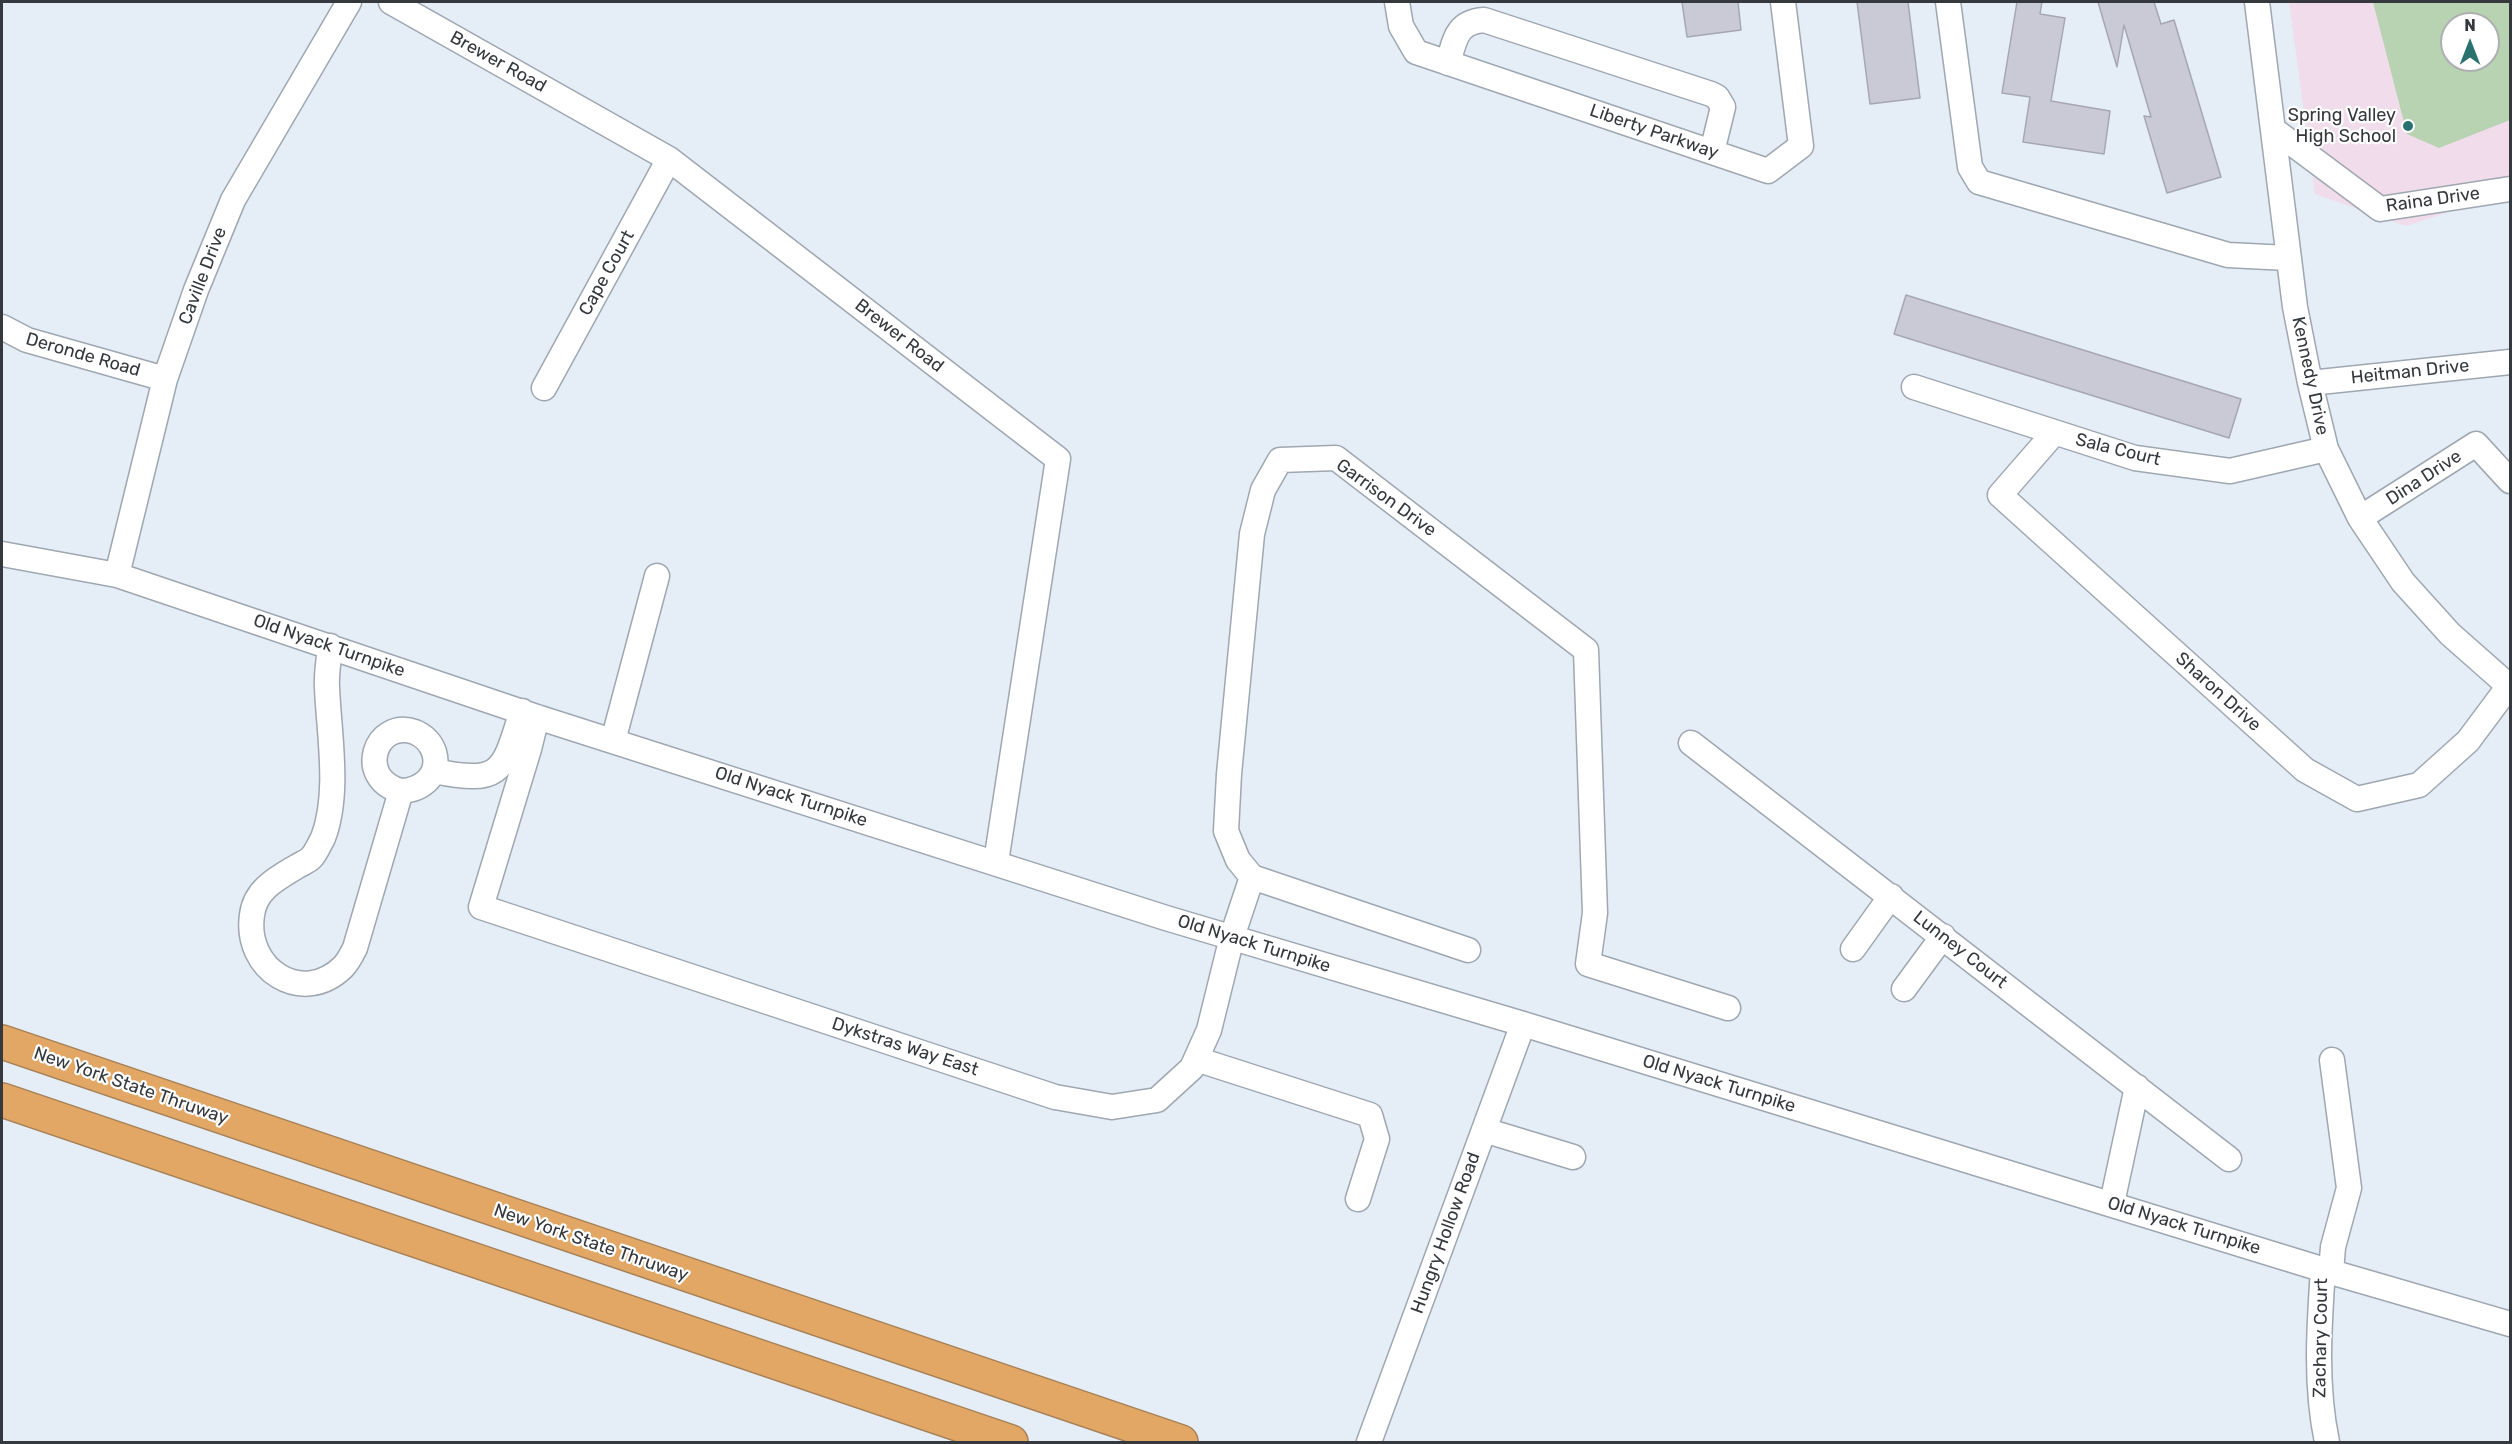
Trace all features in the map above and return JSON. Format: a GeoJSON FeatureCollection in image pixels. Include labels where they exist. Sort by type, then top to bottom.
{"type":"FeatureCollection","features":[{"type":"Feature","properties":{"kind":"highway","name":"New York State Thruway"},"geometry":{"type":"LineString","coordinates":[[2,1042],[1181,1443]]}},
{"type":"Feature","properties":{"kind":"highway"},"geometry":{"type":"LineString","coordinates":[[2,1100],[1011,1443]]}},
{"type":"Feature","properties":{"kind":"street","name":"Caville Drive"},"geometry":{"type":"LineString","coordinates":[[117,575],[165,379],[196,290],[233,200],[349,2]]}},
{"type":"Feature","properties":{"kind":"street","name":"Brewer Road"},"geometry":{"type":"LineString","coordinates":[[391,2],[669,159],[1058,459],[996,862]]}},
{"type":"Feature","properties":{"kind":"street","name":"Liberty Parkway"},"geometry":{"type":"LineString","coordinates":[[1397,2],[1401,26],[1416,52],[1768,171],[1801,146],[1783,2]]}},
{"type":"Feature","properties":{"kind":"street"},"geometry":{"type":"LineString","coordinates":[[1948,2],[1970,167],[1979,182],[2228,255],[2288,258]]}},
{"type":"Feature","properties":{"kind":"street","name":"Kennedy Drive"},"geometry":{"type":"LineString","coordinates":[[2256,2],[2274,130],[2288,258],[2310,383],[2326,449],[2360,518],[2403,582],[2450,634],[2510,686]]}},
{"type":"Feature","properties":{"kind":"street"},"geometry":{"type":"LineString","coordinates":[[1448,63],[1458,32],[1474,21],[1484,20],[1711,94],[1717,97],[1723,107],[1712,152]]}},
{"type":"Feature","properties":{"kind":"street","name":"Raina Drive"},"geometry":{"type":"LineString","coordinates":[[2274,130],[2380,209],[2511,189]]}},
{"type":"Feature","properties":{"kind":"street","name":"Cape Court"},"geometry":{"type":"LineString","coordinates":[[544,388],[669,159]]}},
{"type":"Feature","properties":{"kind":"street","name":"Deronde Road"},"geometry":{"type":"LineString","coordinates":[[2,327],[27,340],[165,379]]}},
{"type":"Feature","properties":{"kind":"street","name":"Heitman Drive"},"geometry":{"type":"LineString","coordinates":[[2310,383],[2511,362]]}},
{"type":"Feature","properties":{"kind":"street","name":"Sala Court"},"geometry":{"type":"LineString","coordinates":[[1914,387],[2135,458],[2230,471],[2326,449]]}},
{"type":"Feature","properties":{"kind":"street","name":"Sharon Drive"},"geometry":{"type":"LineString","coordinates":[[2054,433],[2000,495],[2305,770],[2357,799],[2420,785],[2468,741],[2510,686]]}},
{"type":"Feature","properties":{"kind":"street","name":"Dina Drive"},"geometry":{"type":"LineString","coordinates":[[2360,518],[2476,444],[2511,481]]}},
{"type":"Feature","properties":{"kind":"street","name":"Garrison Drive"},"geometry":{"type":"LineString","coordinates":[[1252,877],[1238,860],[1226,831],[1229,774],[1252,534],[1263,490],[1280,460],[1336,458],[1586,650],[1595,913],[1588,964],[1728,1008]]}},
{"type":"Feature","properties":{"kind":"street","name":"Old Nyack Turnpike"},"geometry":{"type":"LineString","coordinates":[[2,554],[117,575],[613,741],[1232,937],[2112,1203],[2327,1271],[2511,1324]]}},
{"type":"Feature","properties":{"kind":"street"},"geometry":{"type":"LineString","coordinates":[[613,741],[657,576]]}},
{"type":"Feature","properties":{"kind":"street"},"geometry":{"type":"LineString","coordinates":[[330,646],[327,684],[331,802],[323,837],[311,858],[270,882],[257,897],[251,916],[259,959],[277,977],[301,985],[327,979],[344,966],[355,948],[401,791]]}},
{"type":"Feature","properties":{"kind":"street"},"geometry":{"type":"LineString","coordinates":[[434,771],[482,776],[498,769],[508,757],[530,714]]}},
{"type":"Feature","properties":{"kind":"street","name":"Dykstras Way East"},"geometry":{"type":"LineString","coordinates":[[530,714],[481,907],[1055,1097],[1112,1107],[1157,1100],[1192,1068],[1209,1030],[1232,937]]}},
{"type":"Feature","properties":{"kind":"street"},"geometry":{"type":"LineString","coordinates":[[400,730],[420,734],[428,741],[435,760],[434,771],[429,780],[421,787],[401,791],[391,789],[383,783],[374,766],[377,747],[391,733],[400,730]]}},
{"type":"Feature","properties":{"kind":"street","name":"Lunney Court"},"geometry":{"type":"LineString","coordinates":[[1691,743],[1892,896],[2229,1159]]}},
{"type":"Feature","properties":{"kind":"street"},"geometry":{"type":"LineString","coordinates":[[1232,937],[1252,877],[1468,950]]}},
{"type":"Feature","properties":{"kind":"street"},"geometry":{"type":"LineString","coordinates":[[1852,949],[1892,896]]}},
{"type":"Feature","properties":{"kind":"street"},"geometry":{"type":"LineString","coordinates":[[1904,989],[1943,936]]}},
{"type":"Feature","properties":{"kind":"street","name":"Hungry Hollow Road"},"geometry":{"type":"LineString","coordinates":[[1373,1433],[1523,1024]]}},
{"type":"Feature","properties":{"kind":"street"},"geometry":{"type":"LineString","coordinates":[[1196,1059],[1370,1115],[1377,1139],[1358,1198]]}},
{"type":"Feature","properties":{"kind":"street","name":"Zachary Court"},"geometry":{"type":"LineString","coordinates":[[2327,1443],[2320,1409],[2318,1338],[2327,1271],[2349,1188],[2332,1060]]}},
{"type":"Feature","properties":{"kind":"street"},"geometry":{"type":"LineString","coordinates":[[2112,1203],[2137,1087]]}},
{"type":"Feature","properties":{"kind":"street"},"geometry":{"type":"LineString","coordinates":[[1484,1130],[1573,1157]]}},
{"type":"Feature","properties":{"kind":"shaded area","name":"Spring Valley High School"},"geometry":{"type":"Polygon","coordinates":[[[2289,2],[2510,2],[2510,192],[2406,226],[2315,194],[2289,2]]]}},
{"type":"Feature","properties":{"kind":"green space"},"geometry":{"type":"Polygon","coordinates":[[[2373,2],[2510,2],[2510,120],[2439,148],[2407,134],[2373,2]]]}},
{"type":"Feature","properties":{"kind":"building"},"geometry":{"type":"Polygon","coordinates":[[[1682,2],[1738,2],[1741,30],[1687,37],[1682,2]]]}},
{"type":"Feature","properties":{"kind":"building"},"geometry":{"type":"Polygon","coordinates":[[[1857,2],[1908,2],[1920,98],[1870,104],[1857,2]]]}},
{"type":"Feature","properties":{"kind":"building"},"geometry":{"type":"Polygon","coordinates":[[[2017,2],[2042,2],[2040,14],[2065,18],[2051,101],[2110,111],[2104,154],[2023,142],[2030,97],[2002,93],[2017,2]]]}},
{"type":"Feature","properties":{"kind":"building"},"geometry":{"type":"Polygon","coordinates":[[[2098,2],[2154,2],[2161,24],[2174,20],[2221,177],[2167,193],[2144,116],[2151,117],[2124,25],[2117,67],[2098,2]]]}},
{"type":"Feature","properties":{"kind":"building"},"geometry":{"type":"Polygon","coordinates":[[[1906,295],[2241,399],[2229,438],[1894,334],[1906,295]]]}},
{"type":"Feature","properties":{"kind":"place","name":"Spring Valley High School"},"geometry":{"type":"Point","coordinates":[2408,126]}}]}
